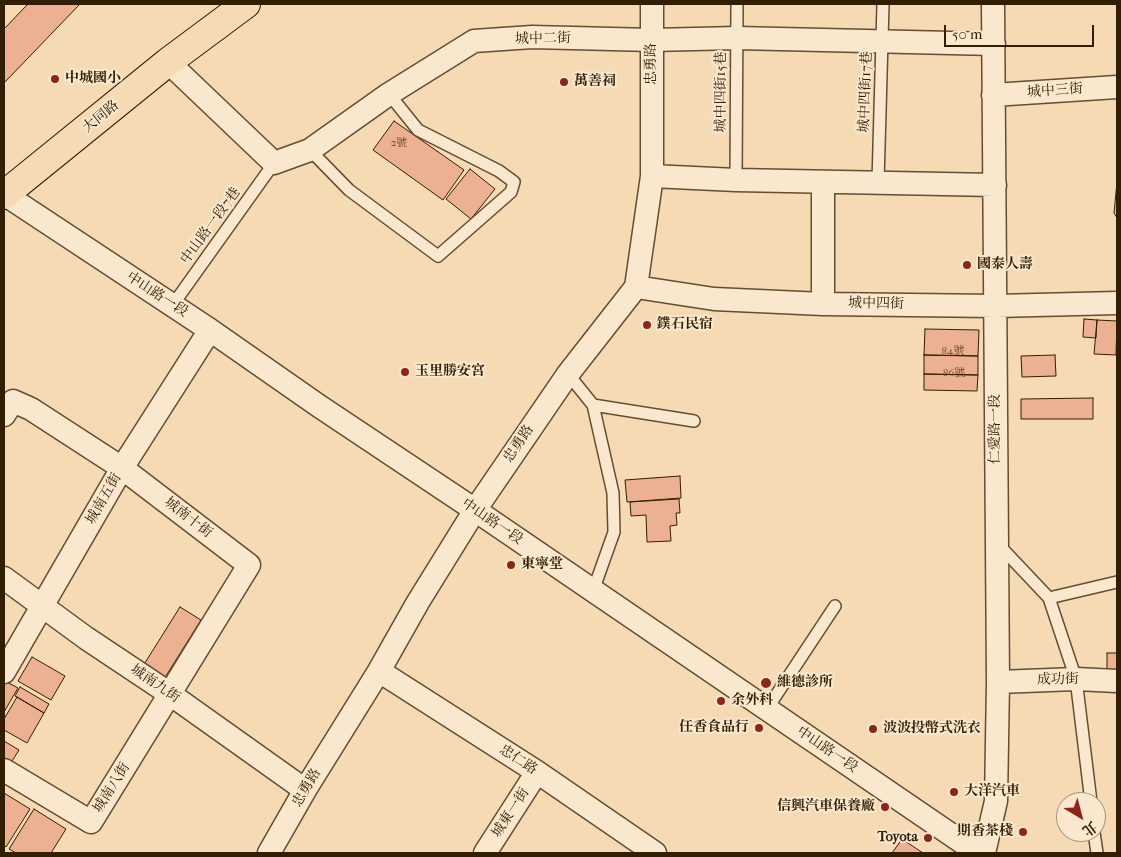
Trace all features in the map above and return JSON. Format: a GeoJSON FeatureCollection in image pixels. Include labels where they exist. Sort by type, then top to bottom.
{"type":"FeatureCollection","features":[{"type":"Feature","properties":{"kind":"main road","name":"大同路"},"geometry":{"type":"LineString","coordinates":[[4,194],[168,62],[246,4]]}},
{"type":"Feature","properties":{"kind":"street","name":"忠勇路"},"geometry":{"type":"LineString","coordinates":[[269,853],[305,790],[475,510],[568,374],[636,287],[652,176],[652,4]]}},
{"type":"Feature","properties":{"kind":"street","name":"仁愛路一段"},"geometry":{"type":"LineString","coordinates":[[984,853],[996,801],[998,682],[993,4]]}},
{"type":"Feature","properties":{"kind":"street","name":"城中二街"},"geometry":{"type":"LineString","coordinates":[[274,163],[310,150],[389,94],[474,41],[532,37],[652,40],[737,38],[994,44]]}},
{"type":"Feature","properties":{"kind":"street"},"geometry":{"type":"LineString","coordinates":[[168,62],[274,163]]}},
{"type":"Feature","properties":{"kind":"street","name":"城中三街"},"geometry":{"type":"LineString","coordinates":[[993,95],[1117,87]]}},
{"type":"Feature","properties":{"kind":"street"},"geometry":{"type":"LineString","coordinates":[[652,176],[736,180],[994,185]]}},
{"type":"Feature","properties":{"kind":"street"},"geometry":{"type":"LineString","coordinates":[[823,182],[823,304]]}},
{"type":"Feature","properties":{"kind":"street","name":"中山路一段"},"geometry":{"type":"LineString","coordinates":[[4,194],[210,330],[978,853]]}},
{"type":"Feature","properties":{"kind":"street","name":"城中四街"},"geometry":{"type":"LineString","coordinates":[[636,287],[714,299],[823,304],[996,306],[1117,303]]}},
{"type":"Feature","properties":{"kind":"street","name":"城南五街"},"geometry":{"type":"LineString","coordinates":[[4,672],[122,468],[210,330]]}},
{"type":"Feature","properties":{"kind":"street","name":"城南十街"},"geometry":{"type":"LineString","coordinates":[[4,416],[13,401],[31,409],[122,468],[249,565],[170,694]]}},
{"type":"Feature","properties":{"kind":"street","name":"城南九街"},"geometry":{"type":"LineString","coordinates":[[4,578],[86,638],[170,694],[305,790]]}},
{"type":"Feature","properties":{"kind":"street","name":"忠仁路"},"geometry":{"type":"LineString","coordinates":[[379,671],[537,772],[654,853]]}},
{"type":"Feature","properties":{"kind":"street","name":"成功街"},"geometry":{"type":"LineString","coordinates":[[998,682],[1076,679],[1117,681]]}},
{"type":"Feature","properties":{"kind":"street","name":"城南八街"},"geometry":{"type":"LineString","coordinates":[[4,770],[91,822],[170,694]]}},
{"type":"Feature","properties":{"kind":"street","name":"城東一街"},"geometry":{"type":"LineString","coordinates":[[484,853],[537,772]]}},
{"type":"Feature","properties":{"kind":"lane","name":"城中四街15巷"},"geometry":{"type":"LineString","coordinates":[[736,180],[737,4]]}},
{"type":"Feature","properties":{"kind":"lane","name":"城中四街17巷"},"geometry":{"type":"LineString","coordinates":[[878,182],[883,4]]}},
{"type":"Feature","properties":{"kind":"lane"},"geometry":{"type":"LineString","coordinates":[[310,150],[350,190],[438,256],[511,192],[514,182],[499,171],[418,130],[389,94]]}},
{"type":"Feature","properties":{"kind":"lane","name":"中山路一段7巷"},"geometry":{"type":"LineString","coordinates":[[172,306],[274,163]]}},
{"type":"Feature","properties":{"kind":"lane"},"geometry":{"type":"LineString","coordinates":[[568,374],[593,405],[613,493],[614,532],[593,591]]}},
{"type":"Feature","properties":{"kind":"lane"},"geometry":{"type":"LineString","coordinates":[[593,405],[694,421]]}},
{"type":"Feature","properties":{"kind":"lane"},"geometry":{"type":"LineString","coordinates":[[997,542],[1049,598],[1076,679],[1090,792]]}},
{"type":"Feature","properties":{"kind":"lane"},"geometry":{"type":"LineString","coordinates":[[1049,598],[1117,582]]}},
{"type":"Feature","properties":{"kind":"lane"},"geometry":{"type":"LineString","coordinates":[[767,709],[835,606]]}},
{"type":"Feature","properties":{"kind":"building"},"geometry":{"type":"Polygon","coordinates":[[[28,4],[80,4],[4,83],[4,29],[28,4]]]}},
{"type":"Feature","properties":{"kind":"building"},"geometry":{"type":"Polygon","coordinates":[[[394,121],[464,170],[443,200],[373,150],[394,121]]]}},
{"type":"Feature","properties":{"kind":"building"},"geometry":{"type":"Polygon","coordinates":[[[470,169],[495,189],[471,219],[446,199],[470,169]]]}},
{"type":"Feature","properties":{"kind":"building"},"geometry":{"type":"Polygon","coordinates":[[[1117,182],[1117,218],[1114,213],[1117,182]]]}},
{"type":"Feature","properties":{"kind":"building"},"geometry":{"type":"Polygon","coordinates":[[[1084,319],[1097,320],[1096,338],[1083,337],[1084,319]]]}},
{"type":"Feature","properties":{"kind":"building"},"geometry":{"type":"Polygon","coordinates":[[[1097,320],[1117,321],[1116,355],[1094,354],[1097,320]]]}},
{"type":"Feature","properties":{"kind":"building"},"geometry":{"type":"Polygon","coordinates":[[[925,329],[979,330],[978,356],[924,355],[925,329]]]}},
{"type":"Feature","properties":{"kind":"building"},"geometry":{"type":"Polygon","coordinates":[[[924,355],[978,356],[978,375],[924,374],[924,355]]]}},
{"type":"Feature","properties":{"kind":"building"},"geometry":{"type":"Polygon","coordinates":[[[1055,355],[1056,376],[1022,377],[1021,356],[1055,355]]]}},
{"type":"Feature","properties":{"kind":"building"},"geometry":{"type":"Polygon","coordinates":[[[924,374],[978,375],[977,391],[924,390],[924,374]]]}},
{"type":"Feature","properties":{"kind":"building"},"geometry":{"type":"Polygon","coordinates":[[[1093,398],[1093,419],[1021,419],[1021,399],[1093,398]]]}},
{"type":"Feature","properties":{"kind":"building"},"geometry":{"type":"Polygon","coordinates":[[[680,476],[681,498],[627,502],[625,480],[680,476]]]}},
{"type":"Feature","properties":{"kind":"building"},"geometry":{"type":"Polygon","coordinates":[[[679,499],[680,513],[676,513],[677,525],[670,526],[671,541],[647,542],[646,515],[631,516],[630,502],[679,499]]]}},
{"type":"Feature","properties":{"kind":"building"},"geometry":{"type":"Polygon","coordinates":[[[180,607],[201,620],[164,679],[143,666],[180,607]]]}},
{"type":"Feature","properties":{"kind":"building"},"geometry":{"type":"Polygon","coordinates":[[[1107,653],[1117,653],[1117,676],[1107,676],[1107,653]]]}},
{"type":"Feature","properties":{"kind":"building"},"geometry":{"type":"Polygon","coordinates":[[[32,657],[65,676],[51,700],[18,681],[32,657]]]}},
{"type":"Feature","properties":{"kind":"building"},"geometry":{"type":"Polygon","coordinates":[[[5,681],[18,688],[4,712],[4,684],[5,681]]]}},
{"type":"Feature","properties":{"kind":"building"},"geometry":{"type":"Polygon","coordinates":[[[20,687],[49,704],[44,713],[15,696],[20,687]]]}},
{"type":"Feature","properties":{"kind":"building"},"geometry":{"type":"Polygon","coordinates":[[[17,697],[44,713],[27,743],[4,730],[4,719],[17,697]]]}},
{"type":"Feature","properties":{"kind":"building"},"geometry":{"type":"Polygon","coordinates":[[[4,741],[19,750],[7,769],[4,767],[4,741]]]}},
{"type":"Feature","properties":{"kind":"building"},"geometry":{"type":"Polygon","coordinates":[[[4,793],[30,809],[6,847],[4,845],[4,793]]]}},
{"type":"Feature","properties":{"kind":"building"},"geometry":{"type":"Polygon","coordinates":[[[34,809],[66,829],[51,853],[16,853],[9,849],[34,809]]]}},
{"type":"Feature","properties":{"kind":"building"},"geometry":{"type":"Polygon","coordinates":[[[902,839],[923,853],[892,853],[902,839]]]}},
{"type":"Feature","properties":{"kind":"place","name":"中城國小"},"geometry":{"type":"Point","coordinates":[55,79]}},
{"type":"Feature","properties":{"kind":"place","name":"萬善祠"},"geometry":{"type":"Point","coordinates":[564,82]}},
{"type":"Feature","properties":{"kind":"place","name":"國泰人壽"},"geometry":{"type":"Point","coordinates":[967,265]}},
{"type":"Feature","properties":{"kind":"place","name":"鏷石民宿"},"geometry":{"type":"Point","coordinates":[647,325]}},
{"type":"Feature","properties":{"kind":"place","name":"玉里勝安宮"},"geometry":{"type":"Point","coordinates":[405,372]}},
{"type":"Feature","properties":{"kind":"place","name":"東寧堂"},"geometry":{"type":"Point","coordinates":[511,565]}},
{"type":"Feature","properties":{"kind":"place","name":"維德診所"},"geometry":{"type":"Point","coordinates":[766,683]}},
{"type":"Feature","properties":{"kind":"place","name":"余外科"},"geometry":{"type":"Point","coordinates":[721,701]}},
{"type":"Feature","properties":{"kind":"place","name":"任香食品行"},"geometry":{"type":"Point","coordinates":[759,728]}},
{"type":"Feature","properties":{"kind":"place","name":"波波投幣式洗衣"},"geometry":{"type":"Point","coordinates":[873,729]}},
{"type":"Feature","properties":{"kind":"place","name":"大洋汽車"},"geometry":{"type":"Point","coordinates":[954,792]}},
{"type":"Feature","properties":{"kind":"place","name":"信興汽車保養廠"},"geometry":{"type":"Point","coordinates":[885,807]}},
{"type":"Feature","properties":{"kind":"place","name":"期香茶棧"},"geometry":{"type":"Point","coordinates":[1023,832]}},
{"type":"Feature","properties":{"kind":"place","name":"Toyota"},"geometry":{"type":"Point","coordinates":[928,838]}}]}
